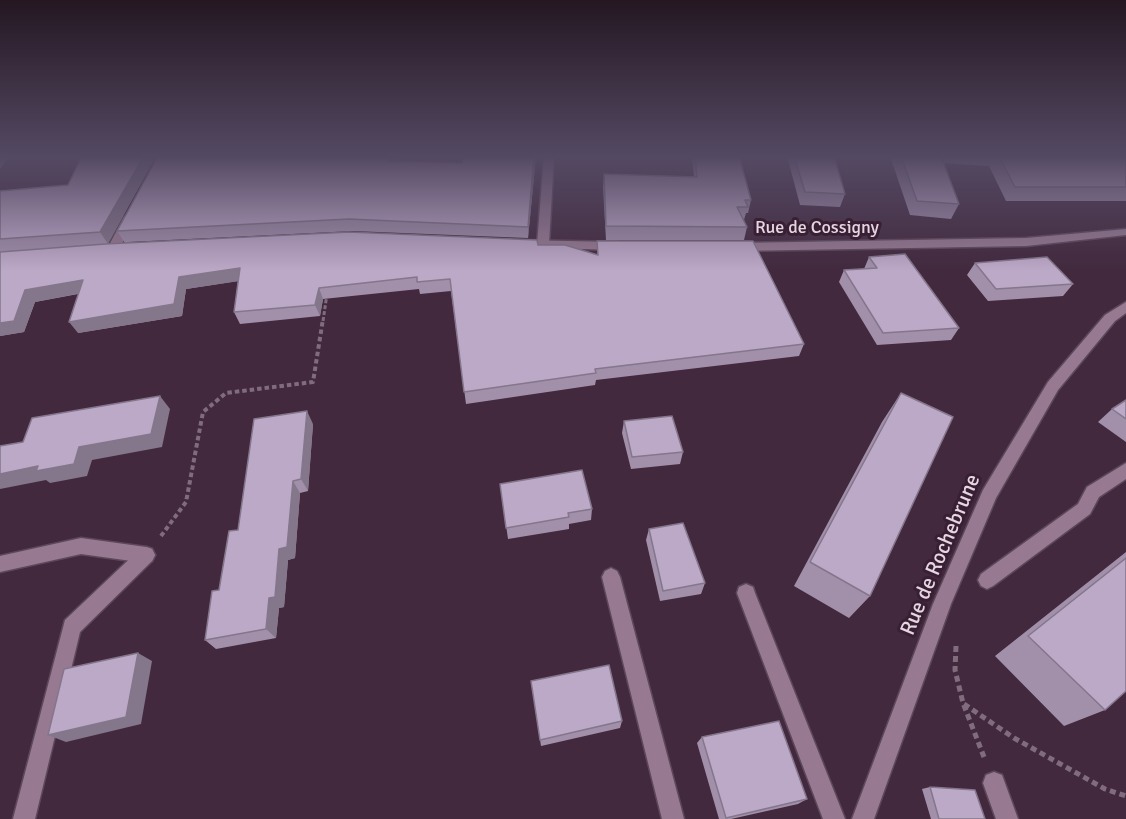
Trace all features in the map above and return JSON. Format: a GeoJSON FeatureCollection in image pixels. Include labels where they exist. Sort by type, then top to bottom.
{"type":"FeatureCollection","features":[{"type":"Feature","properties":{"kind":"street"},"geometry":{"type":"LineString","coordinates":[[543,244],[546,194]]}},
{"type":"Feature","properties":{"kind":"street"},"geometry":{"type":"LineString","coordinates":[[113,249],[135,208]]}},
{"type":"Feature","properties":{"kind":"street","name":"Rue de Cossigny"},"geometry":{"type":"LineString","coordinates":[[729,247],[1026,242],[1126,232]]}},
{"type":"Feature","properties":{"kind":"street"},"geometry":{"type":"LineString","coordinates":[[510,244],[624,246]]}},
{"type":"Feature","properties":{"kind":"street","name":"Rue de Rochebrune"},"geometry":{"type":"LineString","coordinates":[[863,819],[942,604],[988,495],[1053,386],[1110,318],[1126,306]]}},
{"type":"Feature","properties":{"kind":"street"},"geometry":{"type":"LineString","coordinates":[[987,580],[1084,509],[1093,492],[1126,470]]}},
{"type":"Feature","properties":{"kind":"street"},"geometry":{"type":"LineString","coordinates":[[0,564],[81,546],[146,555]]}},
{"type":"Feature","properties":{"kind":"street"},"geometry":{"type":"LineString","coordinates":[[24,819],[72,627],[146,555]]}},
{"type":"Feature","properties":{"kind":"street"},"geometry":{"type":"LineString","coordinates":[[611,577],[673,819]]}},
{"type":"Feature","properties":{"kind":"street"},"geometry":{"type":"LineString","coordinates":[[746,593],[834,819]]}},
{"type":"Feature","properties":{"kind":"street"},"geometry":{"type":"LineString","coordinates":[[994,783],[1007,819]]}},
{"type":"Feature","properties":{"kind":"path"},"geometry":{"type":"LineString","coordinates":[[146,555],[186,502],[203,412],[226,393],[314,382],[329,283]]}},
{"type":"Feature","properties":{"kind":"path"},"geometry":{"type":"LineString","coordinates":[[957,634],[955,670],[963,703],[994,783]]}},
{"type":"Feature","properties":{"kind":"path"},"geometry":{"type":"LineString","coordinates":[[963,703],[1014,738],[1105,789],[1126,796]]}},
{"type":"Feature","properties":{"kind":"building"},"geometry":{"type":"Polygon","coordinates":[[[0,194],[122,194],[100,232],[0,239],[0,194]]]}},
{"type":"Feature","properties":{"kind":"building"},"geometry":{"type":"Polygon","coordinates":[[[137,194],[531,194],[528,227],[349,219],[117,231],[137,194]]]}},
{"type":"Feature","properties":{"kind":"building"},"geometry":{"type":"Polygon","coordinates":[[[605,194],[749,194],[751,200],[745,200],[748,207],[737,207],[747,227],[606,226],[605,194]]]}},
{"type":"Feature","properties":{"kind":"building"},"geometry":{"type":"Polygon","coordinates":[[[915,194],[955,194],[959,204],[917,201],[915,194]]]}},
{"type":"Feature","properties":{"kind":"building"},"geometry":{"type":"Polygon","coordinates":[[[349,232],[537,240],[538,245],[565,245],[598,255],[597,241],[753,241],[804,344],[595,369],[596,373],[464,392],[450,279],[417,282],[417,277],[319,288],[315,305],[234,312],[240,268],[179,277],[174,304],[69,322],[83,280],[25,290],[14,321],[0,323],[0,252],[105,244],[349,232]]]}},
{"type":"Feature","properties":{"kind":"building"},"geometry":{"type":"Polygon","coordinates":[[[905,254],[959,328],[883,333],[844,270],[877,268],[869,257],[905,254]]]}},
{"type":"Feature","properties":{"kind":"building"},"geometry":{"type":"Polygon","coordinates":[[[1047,257],[1073,284],[996,289],[975,263],[1047,257]]]}},
{"type":"Feature","properties":{"kind":"building"},"geometry":{"type":"Polygon","coordinates":[[[901,393],[953,417],[870,596],[810,562],[901,393]]]}},
{"type":"Feature","properties":{"kind":"building"},"geometry":{"type":"Polygon","coordinates":[[[160,396],[151,434],[79,447],[74,464],[36,471],[38,466],[0,474],[0,446],[23,442],[32,418],[160,396]]]}},
{"type":"Feature","properties":{"kind":"building"},"geometry":{"type":"Polygon","coordinates":[[[1126,400],[1126,419],[1112,409],[1126,400]]]}},
{"type":"Feature","properties":{"kind":"building"},"geometry":{"type":"Polygon","coordinates":[[[307,411],[301,479],[293,481],[287,547],[279,549],[275,597],[269,598],[266,629],[205,640],[212,591],[219,590],[229,531],[238,530],[254,419],[307,411]]]}},
{"type":"Feature","properties":{"kind":"building"},"geometry":{"type":"Polygon","coordinates":[[[672,416],[683,452],[632,457],[624,421],[672,416]]]}},
{"type":"Feature","properties":{"kind":"building"},"geometry":{"type":"Polygon","coordinates":[[[582,470],[592,509],[568,513],[569,517],[506,528],[500,484],[582,470]]]}},
{"type":"Feature","properties":{"kind":"building"},"geometry":{"type":"Polygon","coordinates":[[[683,523],[705,583],[663,591],[649,529],[683,523]]]}},
{"type":"Feature","properties":{"kind":"building"},"geometry":{"type":"Polygon","coordinates":[[[1126,558],[1126,691],[1105,710],[1028,636],[1126,558]]]}},
{"type":"Feature","properties":{"kind":"building"},"geometry":{"type":"Polygon","coordinates":[[[138,653],[126,717],[48,735],[64,669],[138,653]]]}},
{"type":"Feature","properties":{"kind":"building"},"geometry":{"type":"Polygon","coordinates":[[[609,665],[622,721],[540,740],[531,681],[609,665]]]}},
{"type":"Feature","properties":{"kind":"building"},"geometry":{"type":"Polygon","coordinates":[[[779,721],[807,799],[726,818],[702,737],[779,721]]]}},
{"type":"Feature","properties":{"kind":"building"},"geometry":{"type":"Polygon","coordinates":[[[930,787],[975,790],[985,819],[939,819],[930,787]]]}}]}
